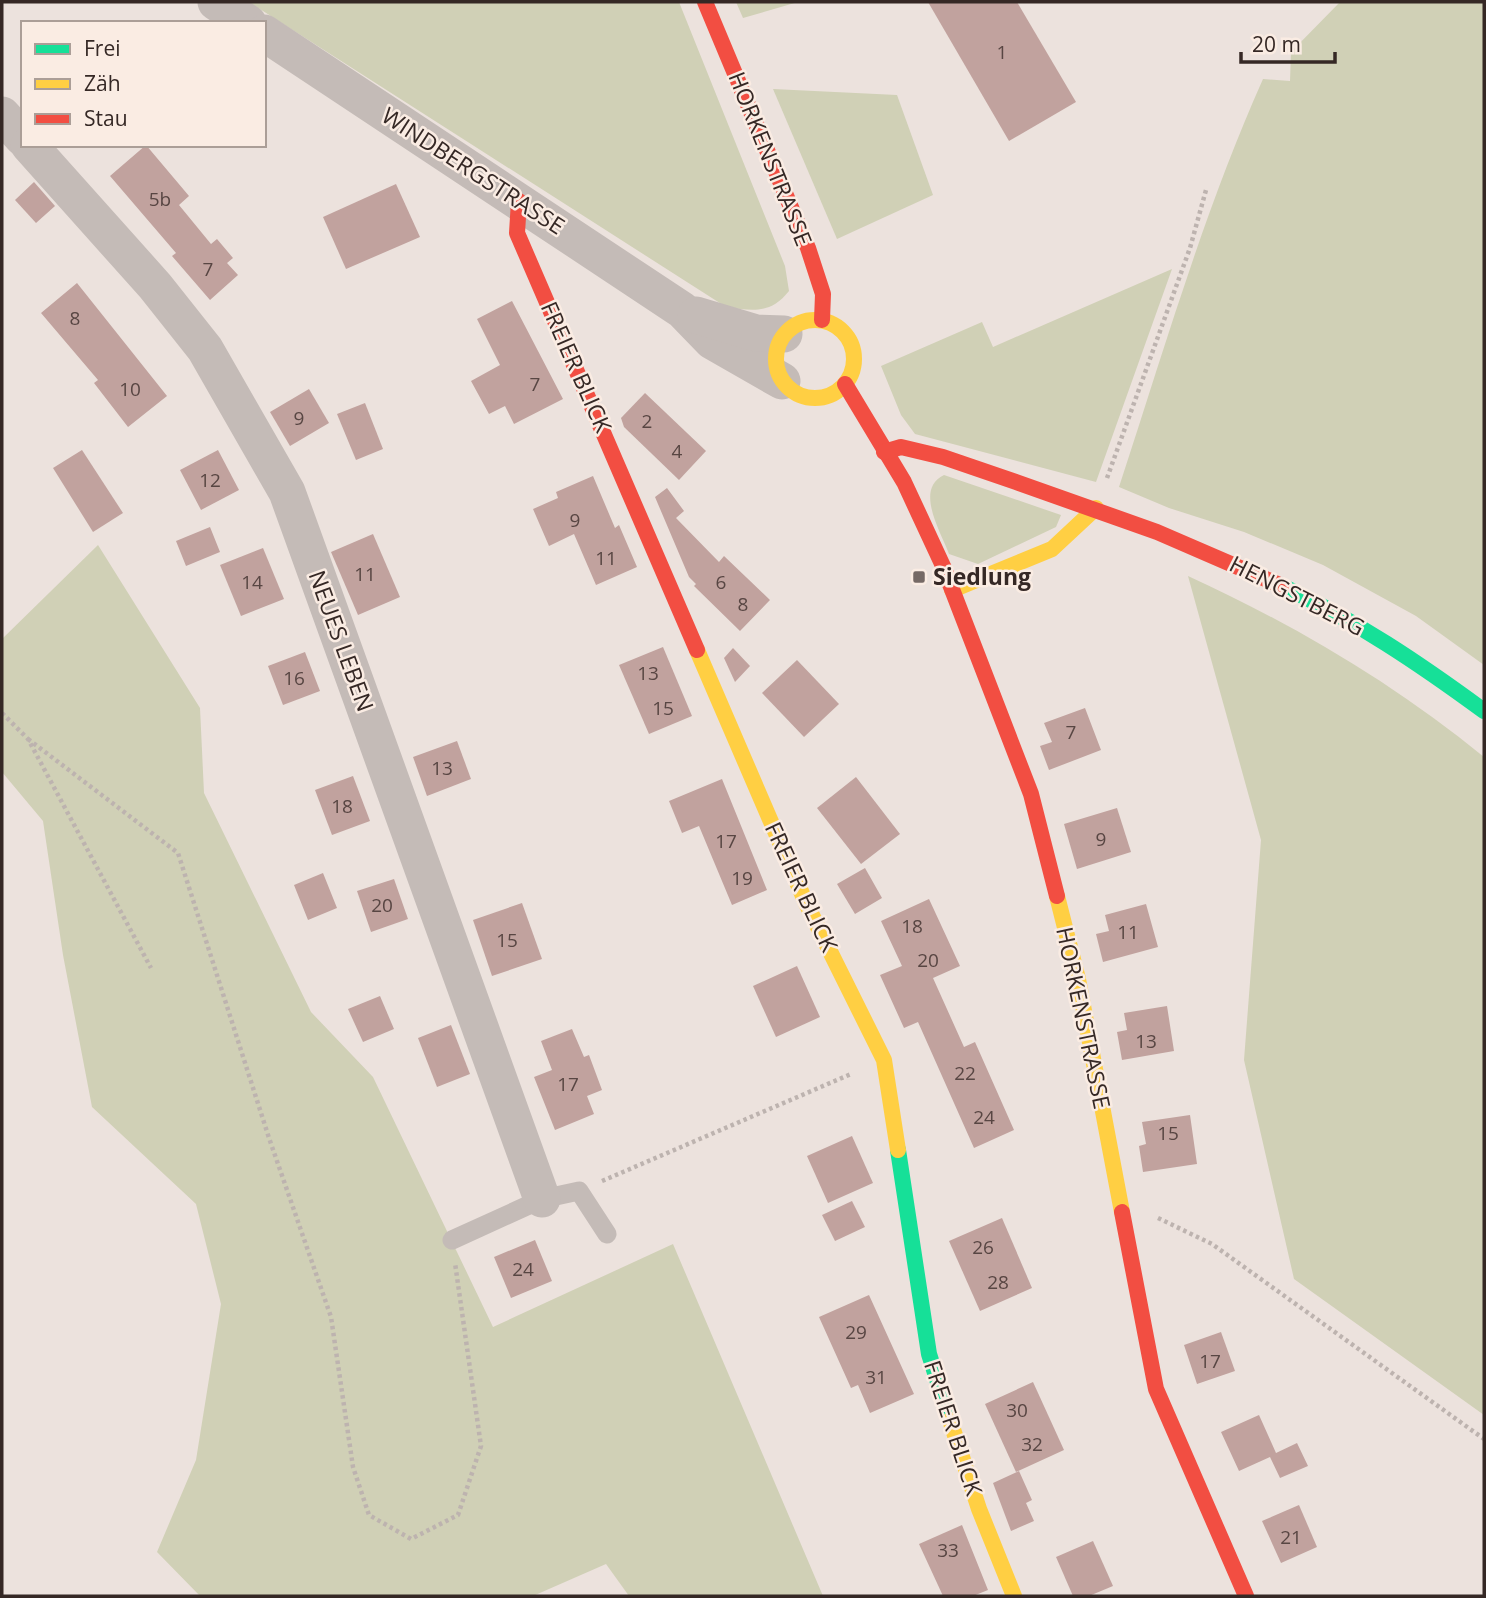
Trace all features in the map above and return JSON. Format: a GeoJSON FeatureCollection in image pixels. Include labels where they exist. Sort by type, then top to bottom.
{"type":"FeatureCollection","features":[{"type":"Feature","properties":{"kind":"street"},"geometry":{"type":"LineString","coordinates":[[216,2],[245,21]]}},
{"type":"Feature","properties":{"kind":"street","name":"HORKENSTRASSE"},"geometry":{"type":"LineString","coordinates":[[705,2],[808,248],[823,294],[822,320]]}},
{"type":"Feature","properties":{"kind":"street","name":"WINDBERGSTRASSE"},"geometry":{"type":"LineString","coordinates":[[266,34],[682,310],[712,341],[795,389]]}},
{"type":"Feature","properties":{"kind":"street"},"geometry":{"type":"LineString","coordinates":[[2,115],[21,136]]}},
{"type":"Feature","properties":{"kind":"street","name":"NEUES LEBEN"},"geometry":{"type":"LineString","coordinates":[[31,147],[155,286],[205,349],[286,492],[542,1199]]}},
{"type":"Feature","properties":{"kind":"street","name":"FREIER BLICK"},"geometry":{"type":"LineString","coordinates":[[519,201],[517,233],[806,903],[884,1060],[929,1354],[979,1509],[1014,1596]]}},
{"type":"Feature","properties":{"kind":"street","name":"WINDBERGSTRASSE"},"geometry":{"type":"LineString","coordinates":[[682,310],[756,333],[784,334]]}},
{"type":"Feature","properties":{"kind":"street"},"geometry":{"type":"LineString","coordinates":[[795,389],[826,397],[845,384],[855,361],[851,341],[836,325],[822,320],[806,320],[784,334],[776,359],[795,389],[830,417]]}},
{"type":"Feature","properties":{"kind":"street","name":"HORKENSTRASSE"},"geometry":{"type":"LineString","coordinates":[[845,384],[873,426],[884,452],[904,482],[952,590],[1031,794],[1078,979],[1156,1389],[1246,1596]]}},
{"type":"Feature","properties":{"kind":"street","name":"HORKENSTRASSE"},"geometry":{"type":"LineString","coordinates":[[857,436],[884,452]]}},
{"type":"Feature","properties":{"kind":"street","name":"HENGSTBERG"},"geometry":{"type":"LineString","coordinates":[[884,452],[901,447],[943,457],[1096,508],[1203,548],[1304,594],[1436,673],[1484,711]]}},
{"type":"Feature","properties":{"kind":"street"},"geometry":{"type":"LineString","coordinates":[[952,590],[1052,549],[1096,508]]}},
{"type":"Feature","properties":{"kind":"lane"},"geometry":{"type":"LineString","coordinates":[[452,1240],[542,1199],[579,1191],[607,1234]]}},
{"type":"Feature","properties":{"kind":"path"},"geometry":{"type":"LineString","coordinates":[[1096,508],[1190,248],[1206,190]]}},
{"type":"Feature","properties":{"kind":"path"},"geometry":{"type":"LineString","coordinates":[[2,713],[28,739],[178,853],[268,1138],[331,1317],[353,1467],[369,1515],[411,1539],[458,1515],[481,1446],[452,1240]]}},
{"type":"Feature","properties":{"kind":"path"},"geometry":{"type":"LineString","coordinates":[[28,739],[151,968]]}},
{"type":"Feature","properties":{"kind":"path"},"geometry":{"type":"LineString","coordinates":[[579,1191],[884,1060]]}},
{"type":"Feature","properties":{"kind":"path"},"geometry":{"type":"LineString","coordinates":[[1119,1200],[1212,1244],[1484,1439]]}},
{"type":"Feature","properties":{"kind":"green space"},"geometry":{"type":"Polygon","coordinates":[[[249,2],[679,2],[785,266],[789,291],[775,304],[761,309],[726,307],[249,2]]]}},
{"type":"Feature","properties":{"kind":"green space"},"geometry":{"type":"Polygon","coordinates":[[[736,2],[798,2],[743,18],[736,2]]]}},
{"type":"Feature","properties":{"kind":"green space"},"geometry":{"type":"Polygon","coordinates":[[[1340,2],[1484,2],[1484,665],[1416,616],[1323,565],[1244,532],[1169,508],[1119,487],[1203,230],[1263,79],[1290,81],[1291,52],[1340,2]]]}},
{"type":"Feature","properties":{"kind":"green space"},"geometry":{"type":"Polygon","coordinates":[[[773,89],[897,95],[933,195],[837,239],[773,89]]]}},
{"type":"Feature","properties":{"kind":"green space"},"geometry":{"type":"Polygon","coordinates":[[[1172,269],[1096,482],[915,434],[901,415],[881,366],[982,322],[993,347],[1172,269]]]}},
{"type":"Feature","properties":{"kind":"green space"},"geometry":{"type":"Polygon","coordinates":[[[944,475],[1061,515],[1056,527],[978,564],[949,554],[936,523],[930,500],[931,490],[935,482],[944,475]]]}},
{"type":"Feature","properties":{"kind":"green space"},"geometry":{"type":"Polygon","coordinates":[[[98,545],[200,708],[204,793],[311,1012],[373,1077],[493,1327],[673,1244],[823,1596],[629,1596],[606,1564],[533,1596],[200,1596],[157,1552],[196,1460],[221,1304],[196,1204],[92,1107],[63,955],[43,821],[2,772],[2,639],[98,545]]]}},
{"type":"Feature","properties":{"kind":"green space"},"geometry":{"type":"Polygon","coordinates":[[[1188,576],[1267,615],[1342,657],[1414,704],[1484,757],[1484,1415],[1294,1279],[1244,1060],[1261,840],[1188,576]]]}},
{"type":"Feature","properties":{"kind":"building"},"geometry":{"type":"Polygon","coordinates":[[[928,2],[1017,2],[1076,102],[1009,141],[928,2]]]}},
{"type":"Feature","properties":{"kind":"building"},"geometry":{"type":"Polygon","coordinates":[[[144,147],[148,147],[189,196],[179,205],[211,244],[217,239],[233,258],[227,263],[238,275],[210,300],[172,256],[176,253],[110,176],[144,147]]]}},
{"type":"Feature","properties":{"kind":"building"},"geometry":{"type":"Polygon","coordinates":[[[34,182],[55,206],[36,223],[15,200],[34,182]]]}},
{"type":"Feature","properties":{"kind":"building"},"geometry":{"type":"Polygon","coordinates":[[[396,184],[420,237],[346,269],[323,217],[396,184]]]}},
{"type":"Feature","properties":{"kind":"building"},"geometry":{"type":"Polygon","coordinates":[[[77,283],[167,396],[128,427],[94,383],[98,380],[41,313],[77,283]]]}},
{"type":"Feature","properties":{"kind":"building"},"geometry":{"type":"Polygon","coordinates":[[[512,301],[563,399],[514,424],[505,406],[489,414],[471,381],[500,365],[477,319],[512,301]]]}},
{"type":"Feature","properties":{"kind":"building"},"geometry":{"type":"Polygon","coordinates":[[[309,389],[329,423],[290,446],[270,412],[309,389]]]}},
{"type":"Feature","properties":{"kind":"building"},"geometry":{"type":"Polygon","coordinates":[[[645,393],[706,451],[679,480],[624,427],[621,418],[645,393]]]}},
{"type":"Feature","properties":{"kind":"building"},"geometry":{"type":"Polygon","coordinates":[[[365,403],[383,449],[356,460],[337,414],[365,403]]]}},
{"type":"Feature","properties":{"kind":"building"},"geometry":{"type":"Polygon","coordinates":[[[82,450],[123,513],[93,532],[53,468],[82,450]]]}},
{"type":"Feature","properties":{"kind":"building"},"geometry":{"type":"Polygon","coordinates":[[[218,450],[239,490],[201,510],[180,470],[218,450]]]}},
{"type":"Feature","properties":{"kind":"building"},"geometry":{"type":"Polygon","coordinates":[[[593,476],[615,528],[619,525],[637,567],[596,585],[574,534],[549,546],[533,509],[558,498],[556,492],[593,476]]]}},
{"type":"Feature","properties":{"kind":"building"},"geometry":{"type":"Polygon","coordinates":[[[667,488],[684,511],[676,518],[719,562],[724,556],[770,600],[740,631],[694,586],[696,584],[689,577],[655,497],[667,488]]]}},
{"type":"Feature","properties":{"kind":"building"},"geometry":{"type":"Polygon","coordinates":[[[210,527],[220,552],[186,566],[176,541],[210,527]]]}},
{"type":"Feature","properties":{"kind":"building"},"geometry":{"type":"Polygon","coordinates":[[[373,534],[400,597],[358,615],[331,552],[373,534]]]}},
{"type":"Feature","properties":{"kind":"building"},"geometry":{"type":"Polygon","coordinates":[[[263,548],[284,599],[241,616],[220,565],[263,548]]]}},
{"type":"Feature","properties":{"kind":"building"},"geometry":{"type":"Polygon","coordinates":[[[663,647],[692,716],[649,734],[619,665],[663,647]]]}},
{"type":"Feature","properties":{"kind":"building"},"geometry":{"type":"Polygon","coordinates":[[[733,648],[750,666],[735,682],[724,658],[733,648]]]}},
{"type":"Feature","properties":{"kind":"building"},"geometry":{"type":"Polygon","coordinates":[[[305,652],[320,691],[283,705],[268,666],[305,652]]]}},
{"type":"Feature","properties":{"kind":"building"},"geometry":{"type":"Polygon","coordinates":[[[797,660],[839,704],[804,737],[762,693],[797,660]]]}},
{"type":"Feature","properties":{"kind":"building"},"geometry":{"type":"Polygon","coordinates":[[[1085,708],[1101,750],[1049,770],[1040,746],[1052,742],[1044,723],[1085,708]]]}},
{"type":"Feature","properties":{"kind":"building"},"geometry":{"type":"Polygon","coordinates":[[[457,741],[471,779],[427,796],[413,757],[457,741]]]}},
{"type":"Feature","properties":{"kind":"building"},"geometry":{"type":"Polygon","coordinates":[[[353,776],[370,821],[332,835],[315,790],[353,776]]]}},
{"type":"Feature","properties":{"kind":"building"},"geometry":{"type":"Polygon","coordinates":[[[856,777],[900,834],[861,864],[817,808],[856,777]]]}},
{"type":"Feature","properties":{"kind":"building"},"geometry":{"type":"Polygon","coordinates":[[[722,779],[767,890],[732,905],[699,826],[682,833],[669,801],[722,779]]]}},
{"type":"Feature","properties":{"kind":"building"},"geometry":{"type":"Polygon","coordinates":[[[1117,808],[1131,852],[1077,869],[1064,824],[1117,808]]]}},
{"type":"Feature","properties":{"kind":"building"},"geometry":{"type":"Polygon","coordinates":[[[865,868],[882,898],[855,914],[837,884],[865,868]]]}},
{"type":"Feature","properties":{"kind":"building"},"geometry":{"type":"Polygon","coordinates":[[[323,873],[337,908],[308,920],[294,885],[323,873]]]}},
{"type":"Feature","properties":{"kind":"building"},"geometry":{"type":"Polygon","coordinates":[[[394,879],[408,919],[371,932],[357,891],[394,879]]]}},
{"type":"Feature","properties":{"kind":"building"},"geometry":{"type":"Polygon","coordinates":[[[929,899],[960,966],[933,978],[964,1047],[975,1042],[1014,1130],[974,1148],[918,1022],[904,1028],[880,975],[902,966],[881,921],[929,899]]]}},
{"type":"Feature","properties":{"kind":"building"},"geometry":{"type":"Polygon","coordinates":[[[522,903],[542,959],[492,976],[473,920],[522,903]]]}},
{"type":"Feature","properties":{"kind":"building"},"geometry":{"type":"Polygon","coordinates":[[[1146,904],[1158,947],[1103,962],[1096,934],[1109,931],[1105,915],[1146,904]]]}},
{"type":"Feature","properties":{"kind":"building"},"geometry":{"type":"Polygon","coordinates":[[[797,966],[820,1017],[776,1037],[753,986],[797,966]]]}},
{"type":"Feature","properties":{"kind":"building"},"geometry":{"type":"Polygon","coordinates":[[[380,996],[394,1029],[363,1042],[348,1009],[380,996]]]}},
{"type":"Feature","properties":{"kind":"building"},"geometry":{"type":"Polygon","coordinates":[[[1167,1006],[1174,1051],[1122,1060],[1117,1032],[1127,1030],[1124,1013],[1167,1006]]]}},
{"type":"Feature","properties":{"kind":"building"},"geometry":{"type":"Polygon","coordinates":[[[451,1025],[470,1074],[437,1087],[418,1038],[451,1025]]]}},
{"type":"Feature","properties":{"kind":"building"},"geometry":{"type":"Polygon","coordinates":[[[572,1029],[584,1057],[589,1055],[602,1090],[587,1096],[594,1114],[555,1130],[534,1077],[552,1070],[541,1041],[572,1029]]]}},
{"type":"Feature","properties":{"kind":"building"},"geometry":{"type":"Polygon","coordinates":[[[1190,1115],[1197,1164],[1143,1172],[1139,1146],[1146,1144],[1142,1122],[1190,1115]]]}},
{"type":"Feature","properties":{"kind":"building"},"geometry":{"type":"Polygon","coordinates":[[[852,1136],[873,1183],[828,1203],[807,1156],[852,1136]]]}},
{"type":"Feature","properties":{"kind":"building"},"geometry":{"type":"Polygon","coordinates":[[[852,1201],[865,1227],[835,1241],[822,1215],[852,1201]]]}},
{"type":"Feature","properties":{"kind":"building"},"geometry":{"type":"Polygon","coordinates":[[[1002,1218],[1032,1288],[980,1311],[949,1241],[1002,1218]]]}},
{"type":"Feature","properties":{"kind":"building"},"geometry":{"type":"Polygon","coordinates":[[[535,1240],[552,1281],[511,1298],[494,1257],[535,1240]]]}},
{"type":"Feature","properties":{"kind":"building"},"geometry":{"type":"Polygon","coordinates":[[[869,1295],[914,1394],[870,1413],[858,1385],[851,1388],[819,1317],[869,1295]]]}},
{"type":"Feature","properties":{"kind":"building"},"geometry":{"type":"Polygon","coordinates":[[[1221,1332],[1235,1371],[1197,1384],[1184,1345],[1221,1332]]]}},
{"type":"Feature","properties":{"kind":"building"},"geometry":{"type":"Polygon","coordinates":[[[1033,1382],[1064,1450],[1016,1472],[985,1404],[1033,1382]]]}},
{"type":"Feature","properties":{"kind":"building"},"geometry":{"type":"Polygon","coordinates":[[[1259,1415],[1276,1453],[1297,1443],[1308,1466],[1280,1478],[1270,1457],[1239,1471],[1221,1432],[1259,1415]]]}},
{"type":"Feature","properties":{"kind":"building"},"geometry":{"type":"Polygon","coordinates":[[[1019,1471],[1032,1500],[1026,1503],[1034,1521],[1011,1531],[993,1483],[1019,1471]]]}},
{"type":"Feature","properties":{"kind":"building"},"geometry":{"type":"Polygon","coordinates":[[[1299,1505],[1317,1547],[1281,1563],[1262,1521],[1299,1505]]]}},
{"type":"Feature","properties":{"kind":"building"},"geometry":{"type":"Polygon","coordinates":[[[962,1525],[988,1590],[973,1596],[943,1596],[919,1544],[962,1525]]]}},
{"type":"Feature","properties":{"kind":"building"},"geometry":{"type":"Polygon","coordinates":[[[1093,1541],[1113,1586],[1089,1596],[1073,1596],[1056,1557],[1093,1541]]]}},
{"type":"Feature","properties":{"kind":"traffic: fast"},"geometry":{"type":"LineString","coordinates":[[1282,586],[1335,613],[1386,644],[1484,711]]}},
{"type":"Feature","properties":{"kind":"traffic: fast"},"geometry":{"type":"LineString","coordinates":[[898,1150],[929,1354],[950,1420]]}},
{"type":"Feature","properties":{"kind":"traffic: slow"},"geometry":{"type":"LineString","coordinates":[[807,320],[823,320],[837,326],[848,337],[854,351],[854,359],[854,367],[848,381],[837,392],[823,398],[807,398],[793,392],[782,381],[776,367],[776,351],[782,337],[793,326],[807,320]]}},
{"type":"Feature","properties":{"kind":"traffic: slow"},"geometry":{"type":"LineString","coordinates":[[952,590],[1052,549],[1096,508]]}},
{"type":"Feature","properties":{"kind":"traffic: slow"},"geometry":{"type":"LineString","coordinates":[[697,650],[806,903],[884,1060],[898,1150]]}},
{"type":"Feature","properties":{"kind":"traffic: slow"},"geometry":{"type":"LineString","coordinates":[[1057,896],[1078,979],[1122,1212]]}},
{"type":"Feature","properties":{"kind":"traffic: slow"},"geometry":{"type":"LineString","coordinates":[[950,1420],[979,1509],[1014,1596]]}},
{"type":"Feature","properties":{"kind":"traffic: jam"},"geometry":{"type":"LineString","coordinates":[[705,2],[808,248],[823,294],[822,320]]}},
{"type":"Feature","properties":{"kind":"traffic: jam"},"geometry":{"type":"LineString","coordinates":[[519,201],[517,233],[697,650]]}},
{"type":"Feature","properties":{"kind":"traffic: jam"},"geometry":{"type":"LineString","coordinates":[[845,384],[904,482],[943,566],[1031,794],[1057,896]]}},
{"type":"Feature","properties":{"kind":"traffic: jam"},"geometry":{"type":"LineString","coordinates":[[884,452],[901,447],[943,457],[1157,532],[1282,586]]}},
{"type":"Feature","properties":{"kind":"traffic: jam"},"geometry":{"type":"LineString","coordinates":[[1122,1212],[1156,1389],[1246,1596]]}},
{"type":"Feature","properties":{"kind":"place","name":"Siedlung"},"geometry":{"type":"Point","coordinates":[919,577]}}]}
